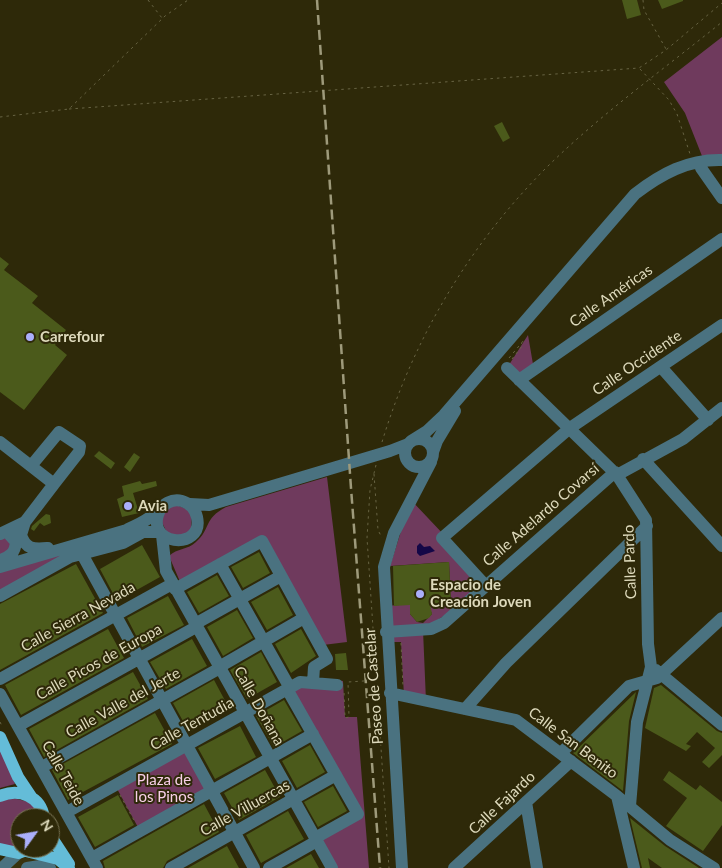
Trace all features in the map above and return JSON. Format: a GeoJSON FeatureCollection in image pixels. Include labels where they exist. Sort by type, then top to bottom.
{"type":"FeatureCollection","features":[{"type":"Feature","properties":{"kind":"main road"},"geometry":{"type":"LineString","coordinates":[[0,737],[18,777],[40,808]]}},
{"type":"Feature","properties":{"kind":"main road"},"geometry":{"type":"LineString","coordinates":[[0,796],[17,792],[32,798]]}},
{"type":"Feature","properties":{"kind":"main road"},"geometry":{"type":"LineString","coordinates":[[60,852],[70,868]]}},
{"type":"Feature","properties":{"kind":"main road"},"geometry":{"type":"LineString","coordinates":[[54,858],[70,868]]}},
{"type":"Feature","properties":{"kind":"street"},"geometry":{"type":"LineString","coordinates":[[408,462],[405,452],[410,443],[427,431],[444,415],[475,379],[518,338],[564,274],[580,266],[589,258],[640,199],[673,178],[699,165],[722,160]]}},
{"type":"Feature","properties":{"kind":"street"},"geometry":{"type":"LineString","coordinates":[[699,165],[722,167]]}},
{"type":"Feature","properties":{"kind":"street"},"geometry":{"type":"LineString","coordinates":[[699,165],[722,198]]}},
{"type":"Feature","properties":{"kind":"street","name":"Calle Américas"},"geometry":{"type":"LineString","coordinates":[[519,380],[722,239]]}},
{"type":"Feature","properties":{"kind":"street","name":"Calle Occidente"},"geometry":{"type":"LineString","coordinates":[[485,585],[442,538],[570,428],[722,325]]}},
{"type":"Feature","properties":{"kind":"street","name":"Calle Pardo"},"geometry":{"type":"LineString","coordinates":[[506,365],[519,380],[616,474],[643,515],[647,526],[648,644],[656,671],[648,681],[637,722],[630,806]]}},
{"type":"Feature","properties":{"kind":"street"},"geometry":{"type":"LineString","coordinates":[[661,367],[708,420]]}},
{"type":"Feature","properties":{"kind":"street","name":"Paseo de Castelar"},"geometry":{"type":"LineString","coordinates":[[402,868],[386,632],[384,567],[390,543],[432,457],[437,441],[475,379]]}},
{"type":"Feature","properties":{"kind":"street","name":"Calle Adelardo Covarsí"},"geometry":{"type":"LineString","coordinates":[[386,632],[438,627],[616,474],[683,439],[722,408]]}},
{"type":"Feature","properties":{"kind":"street"},"geometry":{"type":"LineString","coordinates":[[31,466],[59,432],[80,446],[79,452],[25,522],[21,535],[26,545],[31,549],[79,551],[123,543],[143,532],[160,532]]}},
{"type":"Feature","properties":{"kind":"street"},"geometry":{"type":"LineString","coordinates":[[0,596],[79,551],[140,524],[165,504],[178,500],[190,504],[209,505],[386,450],[425,440],[432,457],[423,467],[408,462],[386,450]]}},
{"type":"Feature","properties":{"kind":"street"},"geometry":{"type":"LineString","coordinates":[[0,442],[54,484]]}},
{"type":"Feature","properties":{"kind":"street"},"geometry":{"type":"LineString","coordinates":[[644,460],[722,546]]}},
{"type":"Feature","properties":{"kind":"street","name":"Paseo de Castelar"},"geometry":{"type":"LineString","coordinates":[[407,507],[414,478],[408,462]]}},
{"type":"Feature","properties":{"kind":"street"},"geometry":{"type":"LineString","coordinates":[[128,529],[140,527],[160,532],[174,541],[189,538],[194,533],[198,521],[210,508],[220,501]]}},
{"type":"Feature","properties":{"kind":"street"},"geometry":{"type":"LineString","coordinates":[[190,504],[197,515],[198,521]]}},
{"type":"Feature","properties":{"kind":"street"},"geometry":{"type":"LineString","coordinates":[[160,532],[156,520],[161,508]]}},
{"type":"Feature","properties":{"kind":"street"},"geometry":{"type":"LineString","coordinates":[[3,533],[25,522]]}},
{"type":"Feature","properties":{"kind":"street"},"geometry":{"type":"LineString","coordinates":[[465,709],[506,663],[647,526]]}},
{"type":"Feature","properties":{"kind":"street","name":"Calle Doñana"},"geometry":{"type":"LineString","coordinates":[[160,532],[166,571],[332,868]]}},
{"type":"Feature","properties":{"kind":"street"},"geometry":{"type":"LineString","coordinates":[[0,560],[12,555],[16,542],[13,535],[3,533]]}},
{"type":"Feature","properties":{"kind":"street"},"geometry":{"type":"LineString","coordinates":[[163,557],[174,541]]}},
{"type":"Feature","properties":{"kind":"street","name":"Calle Sierra Nevada"},"geometry":{"type":"LineString","coordinates":[[0,679],[115,615],[220,564],[262,541],[281,576]]}},
{"type":"Feature","properties":{"kind":"street"},"geometry":{"type":"LineString","coordinates":[[0,567],[60,549]]}},
{"type":"Feature","properties":{"kind":"street"},"geometry":{"type":"LineString","coordinates":[[79,551],[236,832],[254,868]]}},
{"type":"Feature","properties":{"kind":"street"},"geometry":{"type":"LineString","coordinates":[[220,564],[358,814],[269,868]]}},
{"type":"Feature","properties":{"kind":"street"},"geometry":{"type":"LineString","coordinates":[[281,576],[327,659],[314,667],[313,683]]}},
{"type":"Feature","properties":{"kind":"street","name":"Calle Picos de Europa"},"geometry":{"type":"LineString","coordinates":[[18,726],[281,576]]}},
{"type":"Feature","properties":{"kind":"street","name":"Calle Valle del Jerte"},"geometry":{"type":"LineString","coordinates":[[42,767],[304,618]]}},
{"type":"Feature","properties":{"kind":"street"},"geometry":{"type":"LineString","coordinates":[[722,618],[656,671],[722,725]]}},
{"type":"Feature","properties":{"kind":"street","name":"Calle Fajardo"},"geometry":{"type":"LineString","coordinates":[[454,868],[526,802],[630,686],[635,683],[648,681]]}},
{"type":"Feature","properties":{"kind":"street","name":"Calle Tentudia"},"geometry":{"type":"LineString","coordinates":[[67,812],[300,682],[343,686]]}},
{"type":"Feature","properties":{"kind":"street","name":"Calle San Benito"},"geometry":{"type":"LineString","coordinates":[[390,693],[516,720],[630,806],[670,840],[714,868]]}},
{"type":"Feature","properties":{"kind":"street","name":"Calle Teide"},"geometry":{"type":"LineString","coordinates":[[0,694],[95,863]]}},
{"type":"Feature","properties":{"kind":"street"},"geometry":{"type":"LineString","coordinates":[[95,863],[140,831],[313,734]]}},
{"type":"Feature","properties":{"kind":"street","name":"Calle Villuercas"},"geometry":{"type":"LineString","coordinates":[[170,868],[336,775]]}},
{"type":"Feature","properties":{"kind":"street"},"geometry":{"type":"LineString","coordinates":[[617,796],[634,868]]}},
{"type":"Feature","properties":{"kind":"street"},"geometry":{"type":"LineString","coordinates":[[526,802],[537,868]]}},
{"type":"Feature","properties":{"kind":"street"},"geometry":{"type":"LineString","coordinates":[[2,868],[16,858]]}},
{"type":"Feature","properties":{"kind":"street"},"geometry":{"type":"LineString","coordinates":[[27,868],[40,866],[50,868]]}},
{"type":"Feature","properties":{"kind":"path"},"geometry":{"type":"LineString","coordinates":[[148,0],[162,19]]}},
{"type":"Feature","properties":{"kind":"path"},"geometry":{"type":"LineString","coordinates":[[69,109],[162,19],[188,0]]}},
{"type":"Feature","properties":{"kind":"path"},"geometry":{"type":"LineString","coordinates":[[643,0],[644,10],[666,50]]}},
{"type":"Feature","properties":{"kind":"path"},"geometry":{"type":"LineString","coordinates":[[0,117],[69,109],[639,68],[666,50],[722,3]]}},
{"type":"Feature","properties":{"kind":"path"},"geometry":{"type":"LineString","coordinates":[[386,450],[409,368],[447,292],[477,247],[516,200],[548,166],[722,22]]}},
{"type":"Feature","properties":{"kind":"path"},"geometry":{"type":"LineString","coordinates":[[639,68],[669,100],[677,114],[689,152],[699,165]]}},
{"type":"Feature","properties":{"kind":"path"},"geometry":{"type":"LineString","coordinates":[[506,365],[523,345],[518,338]]}},
{"type":"Feature","properties":{"kind":"path"},"geometry":{"type":"LineString","coordinates":[[506,365],[518,338]]}},
{"type":"Feature","properties":{"kind":"path"},"geometry":{"type":"LineString","coordinates":[[376,465],[370,490],[367,538],[389,868]]}},
{"type":"Feature","properties":{"kind":"path"},"geometry":{"type":"LineString","coordinates":[[374,473],[379,537],[390,543]]}},
{"type":"Feature","properties":{"kind":"path"},"geometry":{"type":"LineString","coordinates":[[343,686],[382,680]]}},
{"type":"Feature","properties":{"kind":"path"},"geometry":{"type":"LineString","coordinates":[[343,686],[350,717],[346,718],[343,686]]}},
{"type":"Feature","properties":{"kind":"path"},"geometry":{"type":"LineString","coordinates":[[152,764],[178,810]]}},
{"type":"Feature","properties":{"kind":"path"},"geometry":{"type":"LineString","coordinates":[[115,785],[140,831]]}},
{"type":"Feature","properties":{"kind":"shaded area"},"geometry":{"type":"Polygon","coordinates":[[[420,543],[424,547],[430,546],[435,551],[420,556],[417,553],[417,546],[420,543]]]}},
{"type":"Feature","properties":{"kind":"shaded area"},"geometry":{"type":"Polygon","coordinates":[[[28,858],[48,861],[59,868],[0,868],[0,860],[28,858]]]}},
{"type":"Feature","properties":{"kind":"green space"},"geometry":{"type":"Polygon","coordinates":[[[722,37],[722,155],[702,156],[685,113],[664,82],[722,37]]]}},
{"type":"Feature","properties":{"kind":"green space"},"geometry":{"type":"Polygon","coordinates":[[[528,335],[534,370],[519,380],[507,368],[528,335]]]}},
{"type":"Feature","properties":{"kind":"green space"},"geometry":{"type":"Polygon","coordinates":[[[327,477],[347,642],[323,645],[262,541],[181,584],[169,556],[196,542],[204,533],[210,520],[219,511],[226,507],[327,477]]]}},
{"type":"Feature","properties":{"kind":"green space"},"geometry":{"type":"Polygon","coordinates":[[[411,500],[445,536],[485,585],[470,598],[423,630],[426,701],[404,696],[401,642],[387,642],[385,606],[413,604],[410,614],[417,622],[423,623],[432,614],[428,604],[451,602],[449,562],[390,566],[411,500]]]}},
{"type":"Feature","properties":{"kind":"green space"},"geometry":{"type":"Polygon","coordinates":[[[171,503],[192,511],[191,533],[169,537],[159,516],[171,503]]]}},
{"type":"Feature","properties":{"kind":"green space"},"geometry":{"type":"Polygon","coordinates":[[[0,537],[11,539],[12,550],[0,558],[0,537]]]}},
{"type":"Feature","properties":{"kind":"green space"},"geometry":{"type":"Polygon","coordinates":[[[76,544],[79,554],[0,596],[0,567],[76,544]]]}},
{"type":"Feature","properties":{"kind":"green space"},"geometry":{"type":"Polygon","coordinates":[[[337,680],[343,681],[345,717],[357,717],[369,868],[332,868],[315,838],[357,814],[287,689],[337,680]]]}},
{"type":"Feature","properties":{"kind":"green space","name":"Plaza de los Pinos"},"geometry":{"type":"Polygon","coordinates":[[[187,745],[212,791],[140,831],[115,785],[187,745]]]}},
{"type":"Feature","properties":{"kind":"green space"},"geometry":{"type":"Polygon","coordinates":[[[0,747],[15,784],[0,788],[0,747]]]}},
{"type":"Feature","properties":{"kind":"green space"},"geometry":{"type":"Polygon","coordinates":[[[9,797],[33,803],[36,808],[10,808],[10,846],[0,845],[0,801],[9,797]]]}},
{"type":"Feature","properties":{"kind":"building"},"geometry":{"type":"Polygon","coordinates":[[[622,0],[637,0],[641,15],[627,19],[622,0]]]}},
{"type":"Feature","properties":{"kind":"building"},"geometry":{"type":"Polygon","coordinates":[[[658,0],[683,0],[683,1],[662,9],[658,0]]]}},
{"type":"Feature","properties":{"kind":"building"},"geometry":{"type":"Polygon","coordinates":[[[502,122],[510,138],[503,142],[494,126],[502,122]]]}},
{"type":"Feature","properties":{"kind":"building","name":"Carrefour"},"geometry":{"type":"Polygon","coordinates":[[[0,257],[9,264],[4,270],[38,296],[32,303],[66,330],[55,345],[67,355],[24,410],[0,392],[0,257]]]}},
{"type":"Feature","properties":{"kind":"building"},"geometry":{"type":"Polygon","coordinates":[[[99,451],[115,463],[111,469],[94,456],[99,451]]]}},
{"type":"Feature","properties":{"kind":"building"},"geometry":{"type":"Polygon","coordinates":[[[134,453],[140,457],[130,472],[124,467],[134,453]]]}},
{"type":"Feature","properties":{"kind":"building","name":"Avia"},"geometry":{"type":"Polygon","coordinates":[[[140,481],[142,484],[156,481],[157,486],[133,493],[139,513],[122,517],[117,499],[124,496],[122,486],[140,481]]]}},
{"type":"Feature","properties":{"kind":"building"},"geometry":{"type":"Polygon","coordinates":[[[46,514],[50,515],[51,523],[44,526],[40,523],[34,531],[31,529],[32,526],[46,514]]]}},
{"type":"Feature","properties":{"kind":"building"},"geometry":{"type":"Polygon","coordinates":[[[142,545],[160,577],[117,601],[100,569],[142,545]]]}},
{"type":"Feature","properties":{"kind":"building"},"geometry":{"type":"Polygon","coordinates":[[[259,552],[270,573],[243,588],[231,567],[259,552]]]}},
{"type":"Feature","properties":{"kind":"building","name":"Espacio de Creación Joven"},"geometry":{"type":"Polygon","coordinates":[[[449,562],[451,603],[430,604],[432,614],[429,618],[417,622],[410,614],[410,605],[394,606],[393,566],[449,562]]]}},
{"type":"Feature","properties":{"kind":"building"},"geometry":{"type":"Polygon","coordinates":[[[76,564],[103,613],[0,670],[0,604],[76,564]]]}},
{"type":"Feature","properties":{"kind":"building"},"geometry":{"type":"Polygon","coordinates":[[[217,575],[229,596],[199,613],[187,592],[217,575]]]}},
{"type":"Feature","properties":{"kind":"building"},"geometry":{"type":"Polygon","coordinates":[[[278,587],[293,615],[267,630],[251,602],[278,587]]]}},
{"type":"Feature","properties":{"kind":"building"},"geometry":{"type":"Polygon","coordinates":[[[168,596],[184,625],[142,647],[127,618],[168,596]]]}},
{"type":"Feature","properties":{"kind":"building"},"geometry":{"type":"Polygon","coordinates":[[[237,610],[253,638],[223,656],[207,627],[237,610]]]}},
{"type":"Feature","properties":{"kind":"building"},"geometry":{"type":"Polygon","coordinates":[[[108,629],[124,658],[21,715],[5,685],[108,629]]]}},
{"type":"Feature","properties":{"kind":"building"},"geometry":{"type":"Polygon","coordinates":[[[301,629],[316,656],[291,673],[275,644],[301,629]]]}},
{"type":"Feature","properties":{"kind":"building"},"geometry":{"type":"Polygon","coordinates":[[[192,639],[207,666],[166,689],[150,662],[192,639]]]}},
{"type":"Feature","properties":{"kind":"building"},"geometry":{"type":"Polygon","coordinates":[[[261,652],[277,682],[247,699],[230,670],[261,652]]]}},
{"type":"Feature","properties":{"kind":"building"},"geometry":{"type":"Polygon","coordinates":[[[346,653],[348,670],[336,670],[335,654],[346,653]]]}},
{"type":"Feature","properties":{"kind":"building"},"geometry":{"type":"Polygon","coordinates":[[[133,672],[148,699],[44,757],[29,729],[133,672]]]}},
{"type":"Feature","properties":{"kind":"building"},"geometry":{"type":"Polygon","coordinates":[[[214,680],[230,710],[189,732],[173,703],[214,680]]]}},
{"type":"Feature","properties":{"kind":"building"},"geometry":{"type":"Polygon","coordinates":[[[661,685],[717,731],[722,733],[722,755],[709,768],[702,762],[715,748],[697,732],[686,744],[691,746],[686,751],[645,728],[654,688],[661,685]]]}},
{"type":"Feature","properties":{"kind":"building"},"geometry":{"type":"Polygon","coordinates":[[[636,692],[629,721],[623,791],[573,753],[636,692]]]}},
{"type":"Feature","properties":{"kind":"building"},"geometry":{"type":"Polygon","coordinates":[[[284,700],[302,731],[274,747],[256,716],[284,700]]]}},
{"type":"Feature","properties":{"kind":"building"},"geometry":{"type":"Polygon","coordinates":[[[155,713],[172,744],[68,800],[52,770],[155,713]]]}},
{"type":"Feature","properties":{"kind":"building"},"geometry":{"type":"Polygon","coordinates":[[[240,726],[256,757],[215,779],[198,748],[240,726]]]}},
{"type":"Feature","properties":{"kind":"building"},"geometry":{"type":"Polygon","coordinates":[[[310,745],[325,772],[297,788],[282,761],[310,745]]]}},
{"type":"Feature","properties":{"kind":"building"},"geometry":{"type":"Polygon","coordinates":[[[265,770],[280,797],[239,820],[224,793],[265,770]]]}},
{"type":"Feature","properties":{"kind":"building"},"geometry":{"type":"Polygon","coordinates":[[[669,771],[696,790],[700,785],[722,802],[722,825],[703,851],[666,826],[687,798],[663,780],[669,771]]]}},
{"type":"Feature","properties":{"kind":"building"},"geometry":{"type":"Polygon","coordinates":[[[333,786],[347,811],[318,827],[304,802],[333,786]]]}},
{"type":"Feature","properties":{"kind":"building"},"geometry":{"type":"Polygon","coordinates":[[[118,795],[134,825],[95,847],[78,817],[118,795]]]}},
{"type":"Feature","properties":{"kind":"building"},"geometry":{"type":"Polygon","coordinates":[[[204,804],[219,832],[167,861],[163,868],[105,868],[103,861],[204,804]]]}},
{"type":"Feature","properties":{"kind":"building"},"geometry":{"type":"Polygon","coordinates":[[[288,811],[304,839],[261,863],[246,835],[288,811]]]}},
{"type":"Feature","properties":{"kind":"building"},"geometry":{"type":"Polygon","coordinates":[[[630,818],[665,846],[699,868],[662,868],[648,858],[650,868],[642,868],[630,818]]]}},
{"type":"Feature","properties":{"kind":"building"},"geometry":{"type":"Polygon","coordinates":[[[227,846],[239,868],[188,868],[227,846]]]}},
{"type":"Feature","properties":{"kind":"building"},"geometry":{"type":"Polygon","coordinates":[[[311,854],[319,868],[286,868],[311,854]]]}},
{"type":"Feature","properties":{"kind":"railway"},"geometry":{"type":"LineString","coordinates":[[317,0],[380,868]]}},
{"type":"Feature","properties":{"kind":"place","name":"Carrefour"},"geometry":{"type":"Point","coordinates":[30,337]}},
{"type":"Feature","properties":{"kind":"place","name":"Avia"},"geometry":{"type":"Point","coordinates":[128,506]}},
{"type":"Feature","properties":{"kind":"place","name":"Espacio de Creación Joven"},"geometry":{"type":"Point","coordinates":[420,594]}}]}
